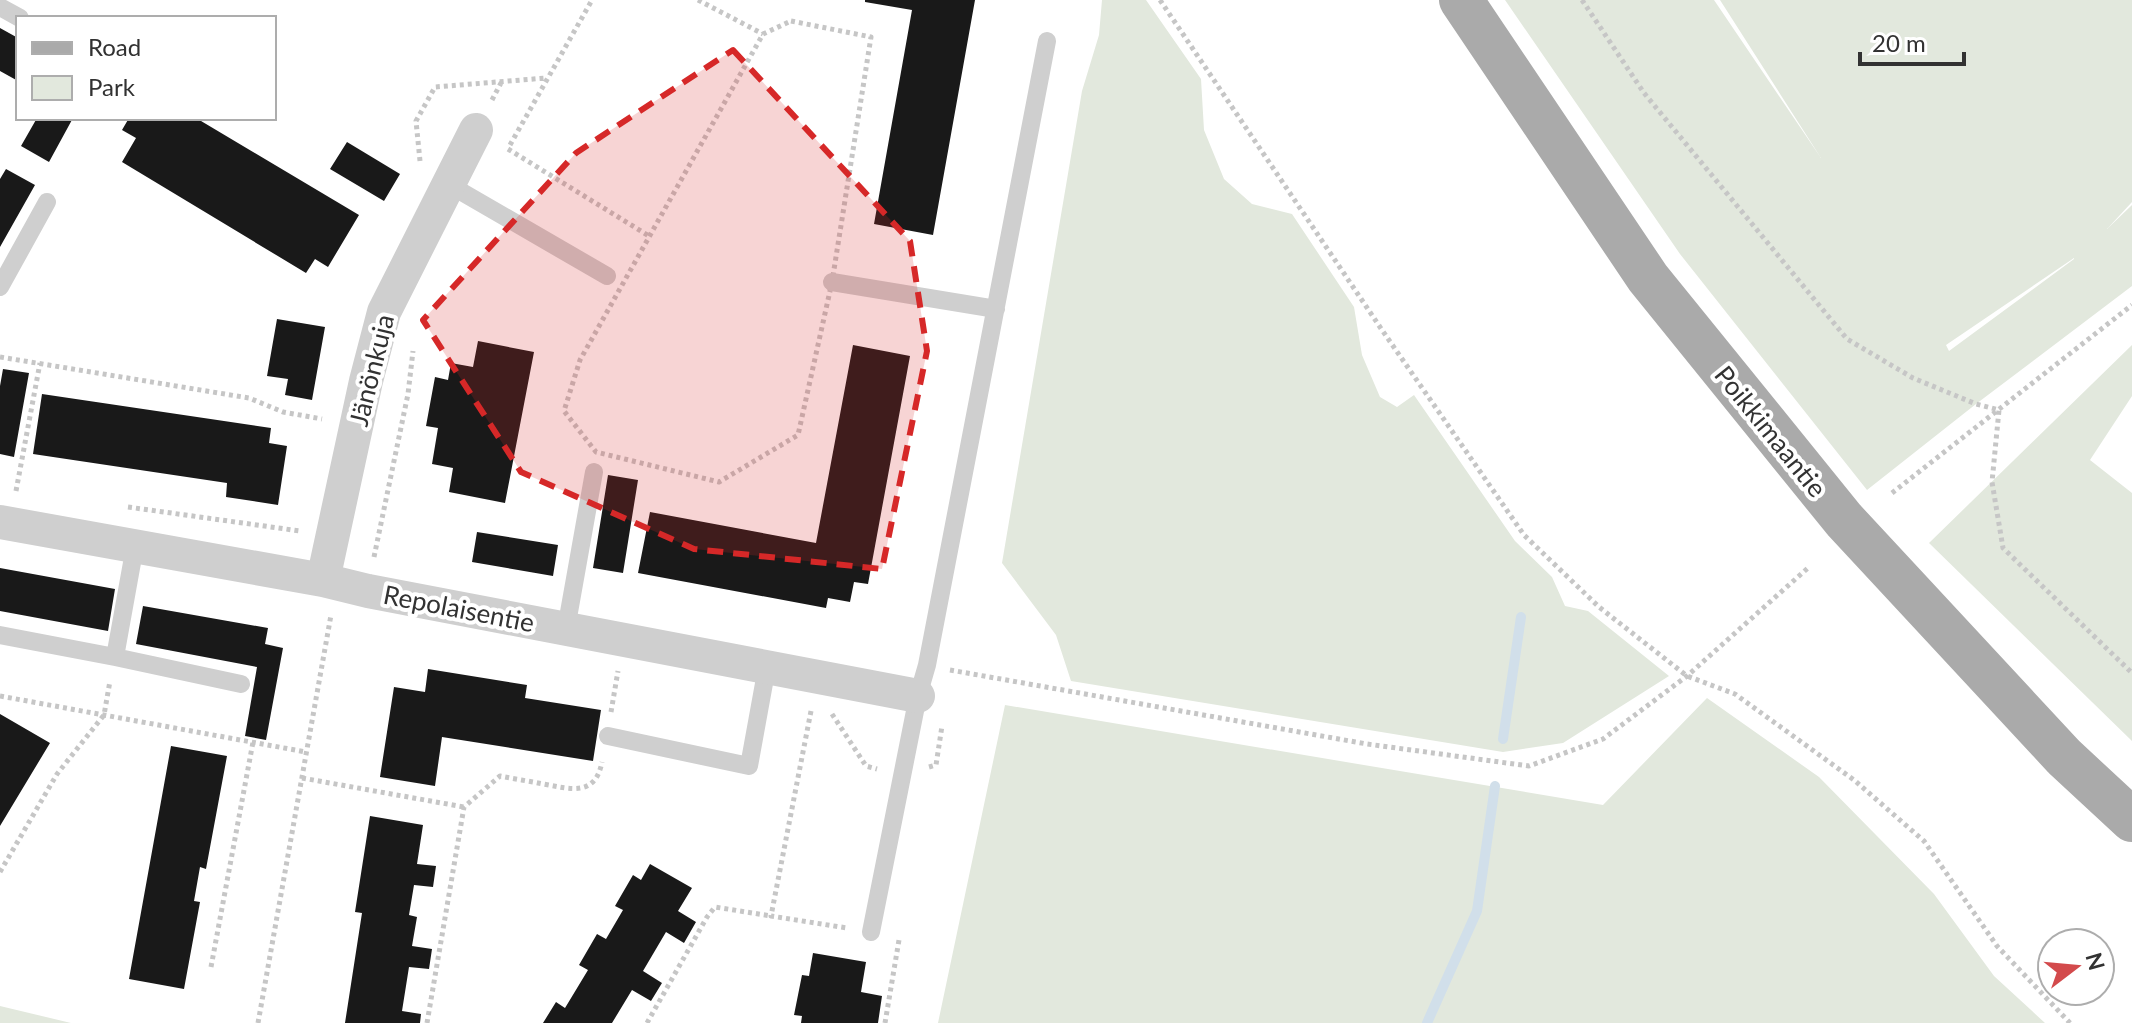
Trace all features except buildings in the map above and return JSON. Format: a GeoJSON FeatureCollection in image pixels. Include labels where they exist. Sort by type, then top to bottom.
{"type":"FeatureCollection","features":[{"type":"Feature","properties":{"kind":"main road","name":"Poikkimaantie"},"geometry":{"type":"LineString","coordinates":[[1461,0],[1648,278],[1844,520],[2064,757],[2132,820]]}},
{"type":"Feature","properties":{"kind":"street","name":"Jänönkuja"},"geometry":{"type":"LineString","coordinates":[[327,594],[366,381],[384,312],[476,130]]}},
{"type":"Feature","properties":{"kind":"street","name":"Repolaisentie"},"geometry":{"type":"LineString","coordinates":[[0,522],[135,546],[327,594],[368,591],[918,696]]}},
{"type":"Feature","properties":{"kind":"lane"},"geometry":{"type":"LineString","coordinates":[[871,932],[918,696],[927,665],[1047,41]]}},
{"type":"Feature","properties":{"kind":"lane"},"geometry":{"type":"LineString","coordinates":[[448,184],[607,276]]}},
{"type":"Feature","properties":{"kind":"lane"},"geometry":{"type":"LineString","coordinates":[[0,287],[47,202]]}},
{"type":"Feature","properties":{"kind":"lane"},"geometry":{"type":"LineString","coordinates":[[832,282],[996,309]]}},
{"type":"Feature","properties":{"kind":"lane"},"geometry":{"type":"LineString","coordinates":[[566,629],[594,472]]}},
{"type":"Feature","properties":{"kind":"lane"},"geometry":{"type":"LineString","coordinates":[[115,657],[135,546]]}},
{"type":"Feature","properties":{"kind":"lane"},"geometry":{"type":"LineString","coordinates":[[0,635],[241,684]]}},
{"type":"Feature","properties":{"kind":"lane"},"geometry":{"type":"LineString","coordinates":[[608,736],[749,766],[767,667]]}},
{"type":"Feature","properties":{"kind":"path"},"geometry":{"type":"LineString","coordinates":[[479,201],[592,0]]}},
{"type":"Feature","properties":{"kind":"path"},"geometry":{"type":"LineString","coordinates":[[698,0],[763,34]]}},
{"type":"Feature","properties":{"kind":"path"},"geometry":{"type":"LineString","coordinates":[[1160,0],[1524,535],[1599,607],[1687,676],[1735,694],[1854,780],[1924,841],[1997,946],[2070,1023]]}},
{"type":"Feature","properties":{"kind":"path"},"geometry":{"type":"LineString","coordinates":[[1582,0],[1644,93],[1847,339],[1913,378],[1999,410]]}},
{"type":"Feature","properties":{"kind":"path"},"geometry":{"type":"LineString","coordinates":[[791,21],[871,37],[832,282],[798,435],[719,482],[596,452],[564,411],[580,360],[649,236],[763,34],[791,21]]}},
{"type":"Feature","properties":{"kind":"path"},"geometry":{"type":"LineString","coordinates":[[503,80],[547,78]]}},
{"type":"Feature","properties":{"kind":"path"},"geometry":{"type":"LineString","coordinates":[[508,149],[649,236]]}},
{"type":"Feature","properties":{"kind":"path"},"geometry":{"type":"LineString","coordinates":[[1892,493],[2132,305]]}},
{"type":"Feature","properties":{"kind":"path"},"geometry":{"type":"LineString","coordinates":[[375,555],[408,394],[413,347]]}},
{"type":"Feature","properties":{"kind":"path"},"geometry":{"type":"LineString","coordinates":[[0,357],[249,398],[283,412],[331,420]]}},
{"type":"Feature","properties":{"kind":"path"},"geometry":{"type":"LineString","coordinates":[[16,491],[40,363]]}},
{"type":"Feature","properties":{"kind":"path"},"geometry":{"type":"LineString","coordinates":[[1999,410],[1992,482],[2003,548],[2132,673]]}},
{"type":"Feature","properties":{"kind":"path"},"geometry":{"type":"LineString","coordinates":[[952,670],[1367,744],[1529,766],[1603,739],[1687,676],[1809,567]]}},
{"type":"Feature","properties":{"kind":"path"},"geometry":{"type":"LineString","coordinates":[[258,1023],[302,778],[327,594]]}},
{"type":"Feature","properties":{"kind":"path"},"geometry":{"type":"LineString","coordinates":[[0,872],[57,774],[104,715],[115,657]]}},
{"type":"Feature","properties":{"kind":"path"},"geometry":{"type":"LineString","coordinates":[[427,1023],[464,807],[500,776],[574,790],[590,785],[600,776],[619,662]]}},
{"type":"Feature","properties":{"kind":"path"},"geometry":{"type":"LineString","coordinates":[[0,696],[306,752]]}},
{"type":"Feature","properties":{"kind":"path"},"geometry":{"type":"LineString","coordinates":[[771,916],[813,698]]}},
{"type":"Feature","properties":{"kind":"path"},"geometry":{"type":"LineString","coordinates":[[211,967],[253,742]]}},
{"type":"Feature","properties":{"kind":"path"},"geometry":{"type":"LineString","coordinates":[[302,778],[464,807]]}},
{"type":"Feature","properties":{"kind":"path"},"geometry":{"type":"LineString","coordinates":[[647,1023],[715,907],[899,939],[885,1023]]}},
{"type":"Feature","properties":{"kind":"highlighted area"},"geometry":{"type":"Polygon","coordinates":[[[733,50],[910,241],[927,351],[882,569],[694,549],[521,472],[423,320],[576,153],[733,50]]]}},
{"type":"Feature","properties":{"kind":"green space"},"geometry":{"type":"Polygon","coordinates":[[[1102,0],[1146,0],[1201,79],[1204,130],[1224,179],[1252,204],[1292,214],[1354,307],[1362,355],[1380,397],[1397,407],[1414,395],[1515,541],[1552,577],[1565,606],[1588,611],[1669,676],[1563,743],[1503,752],[1071,681],[1056,635],[1002,563],[1082,91],[1099,35],[1102,0]]]}},
{"type":"Feature","properties":{"kind":"green space"},"geometry":{"type":"Polygon","coordinates":[[[1505,0],[1714,0],[1821,158],[1720,0],[2132,0],[2132,202],[2107,229],[2132,205],[2132,286],[1867,490],[1680,254],[1505,0]],[[2074,259],[1946,345],[1949,351],[2074,259]]]}},
{"type":"Feature","properties":{"kind":"green space"},"geometry":{"type":"Polygon","coordinates":[[[2132,345],[2132,396],[2090,460],[2132,493],[2132,741],[1929,543],[2132,345]]]}},
{"type":"Feature","properties":{"kind":"green space"},"geometry":{"type":"Polygon","coordinates":[[[1707,698],[1819,777],[1934,894],[1994,976],[2045,1023],[938,1023],[1005,705],[1603,805],[1707,698]]]}},
{"type":"Feature","properties":{"kind":"green space"},"geometry":{"type":"Polygon","coordinates":[[[0,1006],[71,1023],[0,1023],[0,1006]]]}},
{"type":"Feature","properties":{"kind":"waterway"},"geometry":{"type":"LineString","coordinates":[[1503,739],[1521,617]]}},
{"type":"Feature","properties":{"kind":"waterway"},"geometry":{"type":"LineString","coordinates":[[1427,1023],[1477,911],[1495,786]]}}]}
